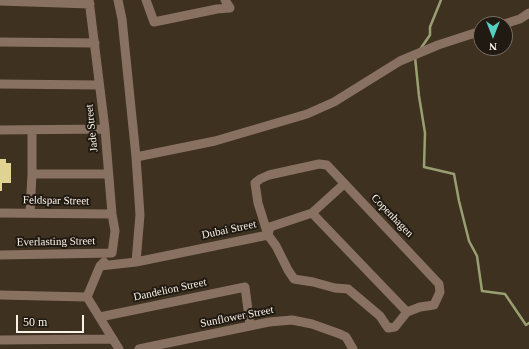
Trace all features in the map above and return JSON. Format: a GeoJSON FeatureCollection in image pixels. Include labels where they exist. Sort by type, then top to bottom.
{"type":"FeatureCollection","features":[{"type":"Feature","properties":{"kind":"street"},"geometry":{"type":"LineString","coordinates":[[118,0],[122,19],[136,157],[140,215],[136,262]]}},
{"type":"Feature","properties":{"kind":"street"},"geometry":{"type":"LineString","coordinates":[[146,0],[154,22],[217,9],[230,8],[225,0]]}},
{"type":"Feature","properties":{"kind":"street"},"geometry":{"type":"LineString","coordinates":[[0,1],[90,2]]}},
{"type":"Feature","properties":{"kind":"street","name":"Jade Street"},"geometry":{"type":"LineString","coordinates":[[90,2],[115,231],[112,253]]}},
{"type":"Feature","properties":{"kind":"street"},"geometry":{"type":"LineString","coordinates":[[513,21],[520,19],[529,13]]}},
{"type":"Feature","properties":{"kind":"street"},"geometry":{"type":"LineString","coordinates":[[136,157],[215,141],[307,114],[334,102],[400,62],[438,45],[473,34]]}},
{"type":"Feature","properties":{"kind":"street"},"geometry":{"type":"LineString","coordinates":[[0,42],[95,43]]}},
{"type":"Feature","properties":{"kind":"street"},"geometry":{"type":"LineString","coordinates":[[0,84],[99,85]]}},
{"type":"Feature","properties":{"kind":"street"},"geometry":{"type":"LineString","coordinates":[[0,130],[105,129]]}},
{"type":"Feature","properties":{"kind":"street"},"geometry":{"type":"LineString","coordinates":[[30,213],[32,130]]}},
{"type":"Feature","properties":{"kind":"street","name":"Copenhagen"},"geometry":{"type":"LineString","coordinates":[[268,235],[258,203],[255,183],[260,179],[269,176],[319,164],[327,165],[439,284],[440,292],[434,305],[420,307],[407,312]]}},
{"type":"Feature","properties":{"kind":"street"},"geometry":{"type":"LineString","coordinates":[[32,174],[108,174]]}},
{"type":"Feature","properties":{"kind":"street","name":"Dubai Street"},"geometry":{"type":"LineString","coordinates":[[100,266],[136,262],[268,235],[270,227],[312,213],[344,184]]}},
{"type":"Feature","properties":{"kind":"street","name":"Feldspar Street"},"geometry":{"type":"LineString","coordinates":[[0,213],[112,214]]}},
{"type":"Feature","properties":{"kind":"street"},"geometry":{"type":"LineString","coordinates":[[268,235],[276,246],[294,279],[335,288],[348,289],[380,316],[388,328],[395,328],[407,312],[312,213]]}},
{"type":"Feature","properties":{"kind":"street"},"geometry":{"type":"LineString","coordinates":[[87,297],[100,266],[112,253]]}},
{"type":"Feature","properties":{"kind":"street","name":"Everlasting Street"},"geometry":{"type":"LineString","coordinates":[[0,256],[112,253]]}},
{"type":"Feature","properties":{"kind":"street","name":"Dandelion Street"},"geometry":{"type":"LineString","coordinates":[[100,317],[245,287],[250,325]]}},
{"type":"Feature","properties":{"kind":"street"},"geometry":{"type":"LineString","coordinates":[[0,295],[87,297]]}},
{"type":"Feature","properties":{"kind":"street"},"geometry":{"type":"LineString","coordinates":[[87,297],[119,349]]}},
{"type":"Feature","properties":{"kind":"street","name":"Sunflower Street"},"geometry":{"type":"LineString","coordinates":[[138,349],[250,325],[292,320],[312,324],[340,334],[346,337],[353,349]]}},
{"type":"Feature","properties":{"kind":"street"},"geometry":{"type":"LineString","coordinates":[[0,340],[29,344],[113,339]]}},
{"type":"Feature","properties":{"kind":"building"},"geometry":{"type":"Polygon","coordinates":[[[0,159],[6,159],[6,163],[11,163],[11,183],[2,183],[2,191],[0,191],[0,159]]]}},
{"type":"Feature","properties":{"kind":"waterway"},"geometry":{"type":"LineString","coordinates":[[421,48],[430,35],[430,27],[441,0]]}},
{"type":"Feature","properties":{"kind":"waterway"},"geometry":{"type":"LineString","coordinates":[[415,57],[425,133],[424,167],[454,174],[469,241],[477,256],[482,291],[505,294],[526,325],[529,323]]}}]}
